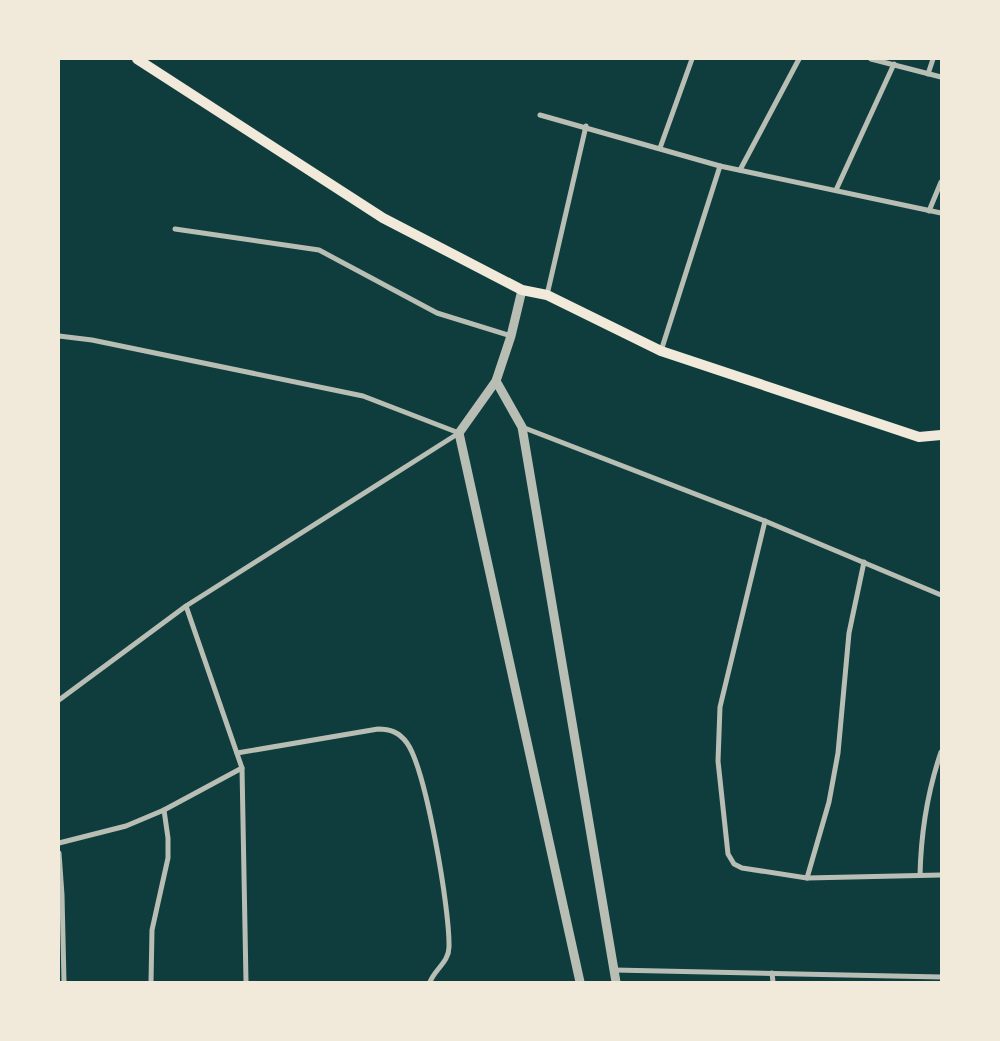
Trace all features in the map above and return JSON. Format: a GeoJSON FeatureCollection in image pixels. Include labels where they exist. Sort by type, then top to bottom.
{"type":"FeatureCollection","features":[{"type":"Feature","properties":{"kind":"main road"},"geometry":{"type":"LineString","coordinates":[[137,59],[383,218],[522,290],[547,295],[661,351],[919,437],[941,436]]}},
{"type":"Feature","properties":{"kind":"street"},"geometry":{"type":"LineString","coordinates":[[660,148],[692,59]]}},
{"type":"Feature","properties":{"kind":"street"},"geometry":{"type":"LineString","coordinates":[[740,170],[799,59]]}},
{"type":"Feature","properties":{"kind":"street"},"geometry":{"type":"LineString","coordinates":[[871,59],[941,77]]}},
{"type":"Feature","properties":{"kind":"street"},"geometry":{"type":"LineString","coordinates":[[928,74],[933,59]]}},
{"type":"Feature","properties":{"kind":"street"},"geometry":{"type":"LineString","coordinates":[[836,190],[894,64]]}},
{"type":"Feature","properties":{"kind":"street"},"geometry":{"type":"LineString","coordinates":[[540,115],[586,126],[720,166],[941,213]]}},
{"type":"Feature","properties":{"kind":"street"},"geometry":{"type":"LineString","coordinates":[[547,295],[586,126]]}},
{"type":"Feature","properties":{"kind":"street"},"geometry":{"type":"LineString","coordinates":[[661,351],[720,166]]}},
{"type":"Feature","properties":{"kind":"street"},"geometry":{"type":"LineString","coordinates":[[929,211],[941,182]]}},
{"type":"Feature","properties":{"kind":"street"},"geometry":{"type":"LineString","coordinates":[[175,229],[319,250],[437,313],[511,336]]}},
{"type":"Feature","properties":{"kind":"street"},"geometry":{"type":"LineString","coordinates":[[59,700],[186,606],[459,433],[496,381],[511,336],[522,290]]}},
{"type":"Feature","properties":{"kind":"street"},"geometry":{"type":"LineString","coordinates":[[59,336],[92,340],[363,396],[459,433]]}},
{"type":"Feature","properties":{"kind":"street"},"geometry":{"type":"LineString","coordinates":[[496,381],[522,427],[616,982]]}},
{"type":"Feature","properties":{"kind":"street"},"geometry":{"type":"LineString","coordinates":[[522,427],[765,521],[941,595]]}},
{"type":"Feature","properties":{"kind":"street"},"geometry":{"type":"LineString","coordinates":[[459,433],[580,982]]}},
{"type":"Feature","properties":{"kind":"street"},"geometry":{"type":"LineString","coordinates":[[765,521],[720,707],[718,761],[728,854],[734,864],[755,871],[807,878],[941,875]]}},
{"type":"Feature","properties":{"kind":"street"},"geometry":{"type":"LineString","coordinates":[[807,878],[829,802],[834,773],[849,633],[864,562]]}},
{"type":"Feature","properties":{"kind":"street"},"geometry":{"type":"LineString","coordinates":[[186,606],[242,768],[246,982]]}},
{"type":"Feature","properties":{"kind":"street"},"geometry":{"type":"LineString","coordinates":[[237,752],[378,728],[389,729],[398,733],[406,741],[415,755],[443,880],[448,956],[430,982]]}},
{"type":"Feature","properties":{"kind":"street"},"geometry":{"type":"LineString","coordinates":[[920,875],[921,836],[926,804],[941,756]]}},
{"type":"Feature","properties":{"kind":"street"},"geometry":{"type":"LineString","coordinates":[[59,843],[126,826],[164,810],[242,768]]}},
{"type":"Feature","properties":{"kind":"street"},"geometry":{"type":"LineString","coordinates":[[151,982],[152,930],[168,858],[168,838],[164,810]]}},
{"type":"Feature","properties":{"kind":"street"},"geometry":{"type":"LineString","coordinates":[[59,853],[64,982]]}},
{"type":"Feature","properties":{"kind":"street"},"geometry":{"type":"LineString","coordinates":[[614,970],[941,977]]}},
{"type":"Feature","properties":{"kind":"street"},"geometry":{"type":"LineString","coordinates":[[772,974],[773,982]]}},
{"type":"Feature","properties":{"kind":"street"},"geometry":{"type":"LineString","coordinates":[[876,976],[878,982]]}}]}
